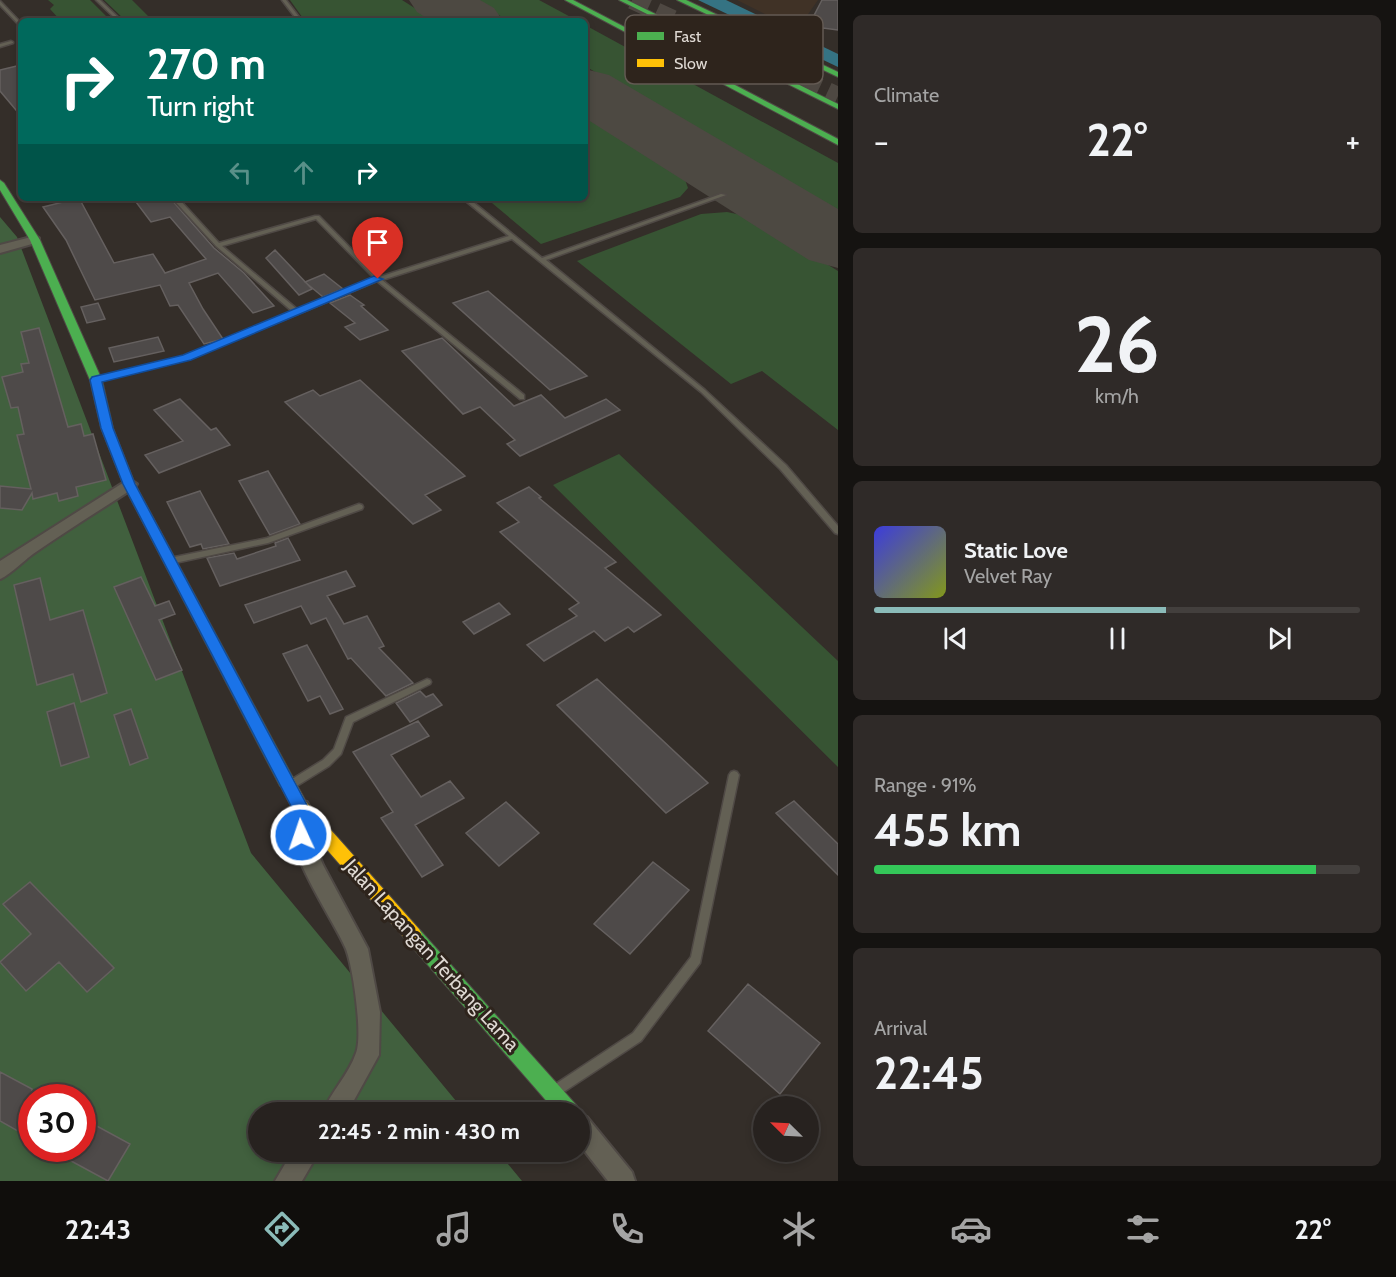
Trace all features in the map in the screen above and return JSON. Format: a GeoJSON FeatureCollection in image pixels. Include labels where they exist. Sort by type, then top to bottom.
{"type":"FeatureCollection","features":[{"type":"Feature","properties":{"kind":"main road"},"geometry":{"type":"LineString","coordinates":[[568,0],[625,30]]}},
{"type":"Feature","properties":{"kind":"main road"},"geometry":{"type":"LineString","coordinates":[[575,0],[625,27]]}},
{"type":"Feature","properties":{"kind":"main road"},"geometry":{"type":"LineString","coordinates":[[622,0],[652,15]]}},
{"type":"Feature","properties":{"kind":"main road"},"geometry":{"type":"LineString","coordinates":[[648,0],[679,15]]}},
{"type":"Feature","properties":{"kind":"main road"},"geometry":{"type":"LineString","coordinates":[[680,0],[712,15]]}},
{"type":"Feature","properties":{"kind":"main road"},"geometry":{"type":"LineString","coordinates":[[823,68],[838,75]]}},
{"type":"Feature","properties":{"kind":"main road"},"geometry":{"type":"LineString","coordinates":[[823,83],[838,90]]}},
{"type":"Feature","properties":{"kind":"main road"},"geometry":{"type":"LineString","coordinates":[[730,84],[838,140]]}},
{"type":"Feature","properties":{"kind":"main road"},"geometry":{"type":"LineString","coordinates":[[733,84],[838,140]]}},
{"type":"Feature","properties":{"kind":"main road"},"geometry":{"type":"LineString","coordinates":[[788,84],[838,107]]}},
{"type":"Feature","properties":{"kind":"main road"},"geometry":{"type":"LineString","coordinates":[[806,93],[838,112]]}},
{"type":"Feature","properties":{"kind":"main road","name":"Jalan Lapangan Terbang Lama"},"geometry":{"type":"LineString","coordinates":[[0,183],[35,240],[96,380],[107,428],[129,484],[300,807],[562,1102]]}},
{"type":"Feature","properties":{"kind":"street"},"geometry":{"type":"LineString","coordinates":[[0,249],[35,240]]}},
{"type":"Feature","properties":{"kind":"street"},"geometry":{"type":"LineString","coordinates":[[0,573],[6,565],[45,538],[129,484]]}},
{"type":"Feature","properties":{"kind":"street"},"geometry":{"type":"LineString","coordinates":[[300,807],[301,835],[314,869],[357,949],[369,1012],[368,1056],[341,1102]]}},
{"type":"Feature","properties":{"kind":"street"},"geometry":{"type":"LineString","coordinates":[[590,1139],[623,1181]]}},
{"type":"Feature","properties":{"kind":"street"},"geometry":{"type":"LineString","coordinates":[[287,1181],[300,1162]]}},
{"type":"Feature","properties":{"kind":"lane"},"geometry":{"type":"LineString","coordinates":[[98,0],[117,18]]}},
{"type":"Feature","properties":{"kind":"lane"},"geometry":{"type":"LineString","coordinates":[[284,0],[298,18]]}},
{"type":"Feature","properties":{"kind":"lane"},"geometry":{"type":"LineString","coordinates":[[0,2],[18,23]]}},
{"type":"Feature","properties":{"kind":"lane"},"geometry":{"type":"LineString","coordinates":[[0,46],[10,42]]}},
{"type":"Feature","properties":{"kind":"lane"},"geometry":{"type":"LineString","coordinates":[[541,260],[723,195]]}},
{"type":"Feature","properties":{"kind":"lane"},"geometry":{"type":"LineString","coordinates":[[178,201],[218,245],[296,311]]}},
{"type":"Feature","properties":{"kind":"lane"},"geometry":{"type":"LineString","coordinates":[[469,201],[703,391],[783,467],[838,531]]}},
{"type":"Feature","properties":{"kind":"lane"},"geometry":{"type":"LineString","coordinates":[[218,245],[317,217],[378,279],[522,397]]}},
{"type":"Feature","properties":{"kind":"lane"},"geometry":{"type":"LineString","coordinates":[[96,380],[187,357],[378,279],[512,237]]}},
{"type":"Feature","properties":{"kind":"lane"},"geometry":{"type":"LineString","coordinates":[[170,561],[268,540],[359,507]]}},
{"type":"Feature","properties":{"kind":"lane"},"geometry":{"type":"LineString","coordinates":[[289,786],[326,763],[338,751],[349,720],[427,682]]}},
{"type":"Feature","properties":{"kind":"lane"},"geometry":{"type":"LineString","coordinates":[[554,1092],[637,1037],[696,959],[734,775]]}},
{"type":"Feature","properties":{"kind":"shaded area"},"geometry":{"type":"Polygon","coordinates":[[[737,0],[818,0],[808,15],[767,15],[737,0]]]}},
{"type":"Feature","properties":{"kind":"green space"},"geometry":{"type":"Polygon","coordinates":[[[48,0],[90,0],[108,18],[58,18],[50,9],[54,5],[48,0]]]}},
{"type":"Feature","properties":{"kind":"green space"},"geometry":{"type":"Polygon","coordinates":[[[104,0],[132,0],[150,18],[123,18],[104,0]]]}},
{"type":"Feature","properties":{"kind":"green space"},"geometry":{"type":"Polygon","coordinates":[[[290,0],[402,0],[430,18],[303,18],[290,0]]]}},
{"type":"Feature","properties":{"kind":"green space"},"geometry":{"type":"Polygon","coordinates":[[[473,0],[539,0],[572,18],[504,18],[473,0]]]}},
{"type":"Feature","properties":{"kind":"green space"},"geometry":{"type":"Polygon","coordinates":[[[588,27],[625,47],[625,84],[693,84],[838,163],[838,215],[588,68],[588,27]]]}},
{"type":"Feature","properties":{"kind":"green space"},"geometry":{"type":"Polygon","coordinates":[[[588,117],[684,177],[688,188],[680,197],[541,244],[490,201],[588,201],[588,117]]]}},
{"type":"Feature","properties":{"kind":"green space"},"geometry":{"type":"Polygon","coordinates":[[[727,212],[751,217],[838,271],[838,430],[762,371],[731,384],[577,261],[701,214],[727,212]]]}},
{"type":"Feature","properties":{"kind":"green space"},"geometry":{"type":"Polygon","coordinates":[[[0,217],[17,237],[251,853],[457,1102],[248,1102],[248,1162],[506,1162],[522,1181],[0,1181],[0,217]]]}},
{"type":"Feature","properties":{"kind":"green space"},"geometry":{"type":"Polygon","coordinates":[[[619,454],[838,661],[838,767],[553,485],[619,454]]]}},
{"type":"Feature","properties":{"kind":"water"},"geometry":{"type":"Polygon","coordinates":[[[698,0],[726,0],[757,15],[729,15],[698,0]]]}},
{"type":"Feature","properties":{"kind":"water"},"geometry":{"type":"Polygon","coordinates":[[[823,47],[838,54],[838,67],[823,60],[823,47]]]}},
{"type":"Feature","properties":{"kind":"building"},"geometry":{"type":"Polygon","coordinates":[[[822,0],[838,0],[838,30],[823,28],[823,15],[814,15],[822,0]]]}},
{"type":"Feature","properties":{"kind":"building"},"geometry":{"type":"Polygon","coordinates":[[[18,66],[18,112],[0,91],[0,70],[18,66]]]}},
{"type":"Feature","properties":{"kind":"building"},"geometry":{"type":"Polygon","coordinates":[[[67,201],[81,201],[114,263],[153,254],[165,273],[206,259],[170,217],[151,222],[135,201],[173,201],[214,248],[244,273],[274,306],[253,313],[218,273],[189,283],[223,339],[204,344],[178,305],[170,306],[160,285],[95,300],[66,240],[43,207],[67,201]]]}},
{"type":"Feature","properties":{"kind":"building"},"geometry":{"type":"Polygon","coordinates":[[[275,250],[312,289],[299,295],[266,258],[275,250]]]}},
{"type":"Feature","properties":{"kind":"building"},"geometry":{"type":"Polygon","coordinates":[[[324,274],[343,289],[323,297],[305,282],[324,274]]]}},
{"type":"Feature","properties":{"kind":"building"},"geometry":{"type":"Polygon","coordinates":[[[488,291],[587,376],[550,390],[453,303],[488,291]]]}},
{"type":"Feature","properties":{"kind":"building"},"geometry":{"type":"Polygon","coordinates":[[[350,295],[364,305],[361,306],[388,330],[360,340],[345,327],[355,323],[330,303],[350,295]]]}},
{"type":"Feature","properties":{"kind":"building"},"geometry":{"type":"Polygon","coordinates":[[[98,303],[105,319],[87,323],[81,307],[98,303]]]}},
{"type":"Feature","properties":{"kind":"building"},"geometry":{"type":"Polygon","coordinates":[[[39,328],[68,427],[81,424],[84,436],[93,434],[106,480],[76,487],[78,496],[59,501],[57,493],[33,499],[32,493],[22,510],[0,508],[0,486],[31,489],[17,435],[24,434],[18,407],[11,408],[2,377],[23,372],[21,364],[29,363],[21,332],[39,328]]]}},
{"type":"Feature","properties":{"kind":"building"},"geometry":{"type":"Polygon","coordinates":[[[158,337],[164,351],[114,362],[109,348],[158,337]]]}},
{"type":"Feature","properties":{"kind":"building"},"geometry":{"type":"Polygon","coordinates":[[[442,338],[514,406],[541,395],[565,418],[606,399],[620,410],[520,456],[507,444],[515,440],[480,407],[463,414],[402,351],[442,338]]]}},
{"type":"Feature","properties":{"kind":"building"},"geometry":{"type":"Polygon","coordinates":[[[360,380],[465,476],[425,495],[441,510],[413,524],[285,402],[313,390],[320,396],[360,380]]]}},
{"type":"Feature","properties":{"kind":"building"},"geometry":{"type":"Polygon","coordinates":[[[180,399],[211,430],[216,428],[230,445],[159,473],[145,455],[183,441],[154,410],[180,399]]]}},
{"type":"Feature","properties":{"kind":"building"},"geometry":{"type":"Polygon","coordinates":[[[268,471],[300,524],[270,535],[239,481],[268,471]]]}},
{"type":"Feature","properties":{"kind":"building"},"geometry":{"type":"Polygon","coordinates":[[[529,487],[541,497],[539,498],[616,562],[605,568],[661,615],[634,632],[628,627],[605,641],[594,631],[544,661],[527,645],[577,616],[569,609],[579,603],[500,532],[519,522],[497,503],[529,487]]]}},
{"type":"Feature","properties":{"kind":"building"},"geometry":{"type":"Polygon","coordinates":[[[200,491],[229,544],[203,549],[201,544],[190,547],[167,502],[200,491]]]}},
{"type":"Feature","properties":{"kind":"building"},"geometry":{"type":"Polygon","coordinates":[[[288,538],[300,560],[220,586],[207,558],[234,553],[237,559],[276,546],[275,543],[288,538]]]}},
{"type":"Feature","properties":{"kind":"building"},"geometry":{"type":"Polygon","coordinates":[[[346,571],[355,586],[327,596],[344,624],[367,616],[384,646],[379,648],[413,683],[386,696],[351,658],[348,659],[326,618],[311,624],[301,606],[254,623],[245,605],[346,571]]]}},
{"type":"Feature","properties":{"kind":"building"},"geometry":{"type":"Polygon","coordinates":[[[141,577],[155,606],[169,601],[175,614],[159,620],[182,670],[156,680],[114,587],[141,577]]]}},
{"type":"Feature","properties":{"kind":"building"},"geometry":{"type":"Polygon","coordinates":[[[40,578],[50,620],[83,610],[107,693],[81,702],[73,674],[37,685],[14,585],[40,578]]]}},
{"type":"Feature","properties":{"kind":"building"},"geometry":{"type":"Polygon","coordinates":[[[499,603],[510,614],[474,634],[463,622],[499,603]]]}},
{"type":"Feature","properties":{"kind":"building"},"geometry":{"type":"Polygon","coordinates":[[[307,645],[343,709],[330,714],[320,696],[308,701],[283,654],[307,645]]]}},
{"type":"Feature","properties":{"kind":"building"},"geometry":{"type":"Polygon","coordinates":[[[597,679],[708,783],[666,813],[557,705],[597,679]]]}},
{"type":"Feature","properties":{"kind":"building"},"geometry":{"type":"Polygon","coordinates":[[[420,691],[426,697],[433,694],[442,705],[410,722],[396,703],[420,691]]]}},
{"type":"Feature","properties":{"kind":"building"},"geometry":{"type":"Polygon","coordinates":[[[74,703],[89,757],[61,766],[47,712],[74,703]]]}},
{"type":"Feature","properties":{"kind":"building"},"geometry":{"type":"Polygon","coordinates":[[[131,709],[148,758],[130,765],[114,715],[131,709]]]}},
{"type":"Feature","properties":{"kind":"building"},"geometry":{"type":"Polygon","coordinates":[[[418,721],[429,736],[391,755],[421,797],[450,781],[464,798],[415,825],[443,865],[422,877],[381,818],[393,812],[353,752],[418,721]]]}},
{"type":"Feature","properties":{"kind":"building"},"geometry":{"type":"Polygon","coordinates":[[[794,801],[838,844],[838,875],[776,813],[794,801]]]}},
{"type":"Feature","properties":{"kind":"building"},"geometry":{"type":"Polygon","coordinates":[[[506,802],[539,833],[499,866],[466,833],[506,802]]]}},
{"type":"Feature","properties":{"kind":"building"},"geometry":{"type":"Polygon","coordinates":[[[653,862],[689,890],[630,954],[594,924],[653,862]]]}},
{"type":"Feature","properties":{"kind":"building"},"geometry":{"type":"Polygon","coordinates":[[[30,882],[114,968],[87,992],[59,962],[26,991],[0,962],[31,934],[3,904],[30,882]]]}},
{"type":"Feature","properties":{"kind":"building"},"geometry":{"type":"Polygon","coordinates":[[[748,984],[820,1043],[780,1094],[708,1031],[748,984]]]}},
{"type":"Feature","properties":{"kind":"building"},"geometry":{"type":"Polygon","coordinates":[[[0,1072],[23,1084],[18,1084],[18,1131],[0,1121],[0,1072]]]}},
{"type":"Feature","properties":{"kind":"building"},"geometry":{"type":"Polygon","coordinates":[[[96,1126],[130,1144],[108,1181],[73,1162],[96,1162],[96,1126]]]}},
{"type":"Feature","properties":{"kind":"runway"},"geometry":{"type":"LineString","coordinates":[[438,0],[468,18]]}},
{"type":"Feature","properties":{"kind":"runway"},"geometry":{"type":"LineString","coordinates":[[588,91],[838,243]]}},
{"type":"Feature","properties":{"kind":"tunnel"},"geometry":{"type":"LineString","coordinates":[[632,0],[664,15]]}},
{"type":"Feature","properties":{"kind":"tunnel"},"geometry":{"type":"LineString","coordinates":[[812,84],[838,96]]}},
{"type":"Feature","properties":{"kind":"traffic: fast"},"geometry":{"type":"LineString","coordinates":[[568,0],[625,30]]}},
{"type":"Feature","properties":{"kind":"traffic: fast"},"geometry":{"type":"LineString","coordinates":[[622,0],[652,15]]}},
{"type":"Feature","properties":{"kind":"traffic: fast"},"geometry":{"type":"LineString","coordinates":[[680,0],[712,15]]}},
{"type":"Feature","properties":{"kind":"traffic: fast"},"geometry":{"type":"LineString","coordinates":[[823,68],[838,75]]}},
{"type":"Feature","properties":{"kind":"traffic: fast"},"geometry":{"type":"LineString","coordinates":[[728,84],[838,142]]}},
{"type":"Feature","properties":{"kind":"traffic: fast"},"geometry":{"type":"LineString","coordinates":[[792,84],[838,107]]}},
{"type":"Feature","properties":{"kind":"traffic: fast"},"geometry":{"type":"LineString","coordinates":[[0,183],[35,240],[96,380],[107,428],[129,484],[286,781]]}},
{"type":"Feature","properties":{"kind":"traffic: fast"},"geometry":{"type":"LineString","coordinates":[[413,935],[560,1102]]}},
{"type":"Feature","properties":{"kind":"traffic: slow"},"geometry":{"type":"LineString","coordinates":[[286,781],[300,807],[413,935]]}},
{"type":"Feature","properties":{"kind":"route"},"geometry":{"type":"LineString","coordinates":[[301,835],[300,807],[129,484],[107,428],[96,380],[187,357],[258,326],[378,279]]}}]}
